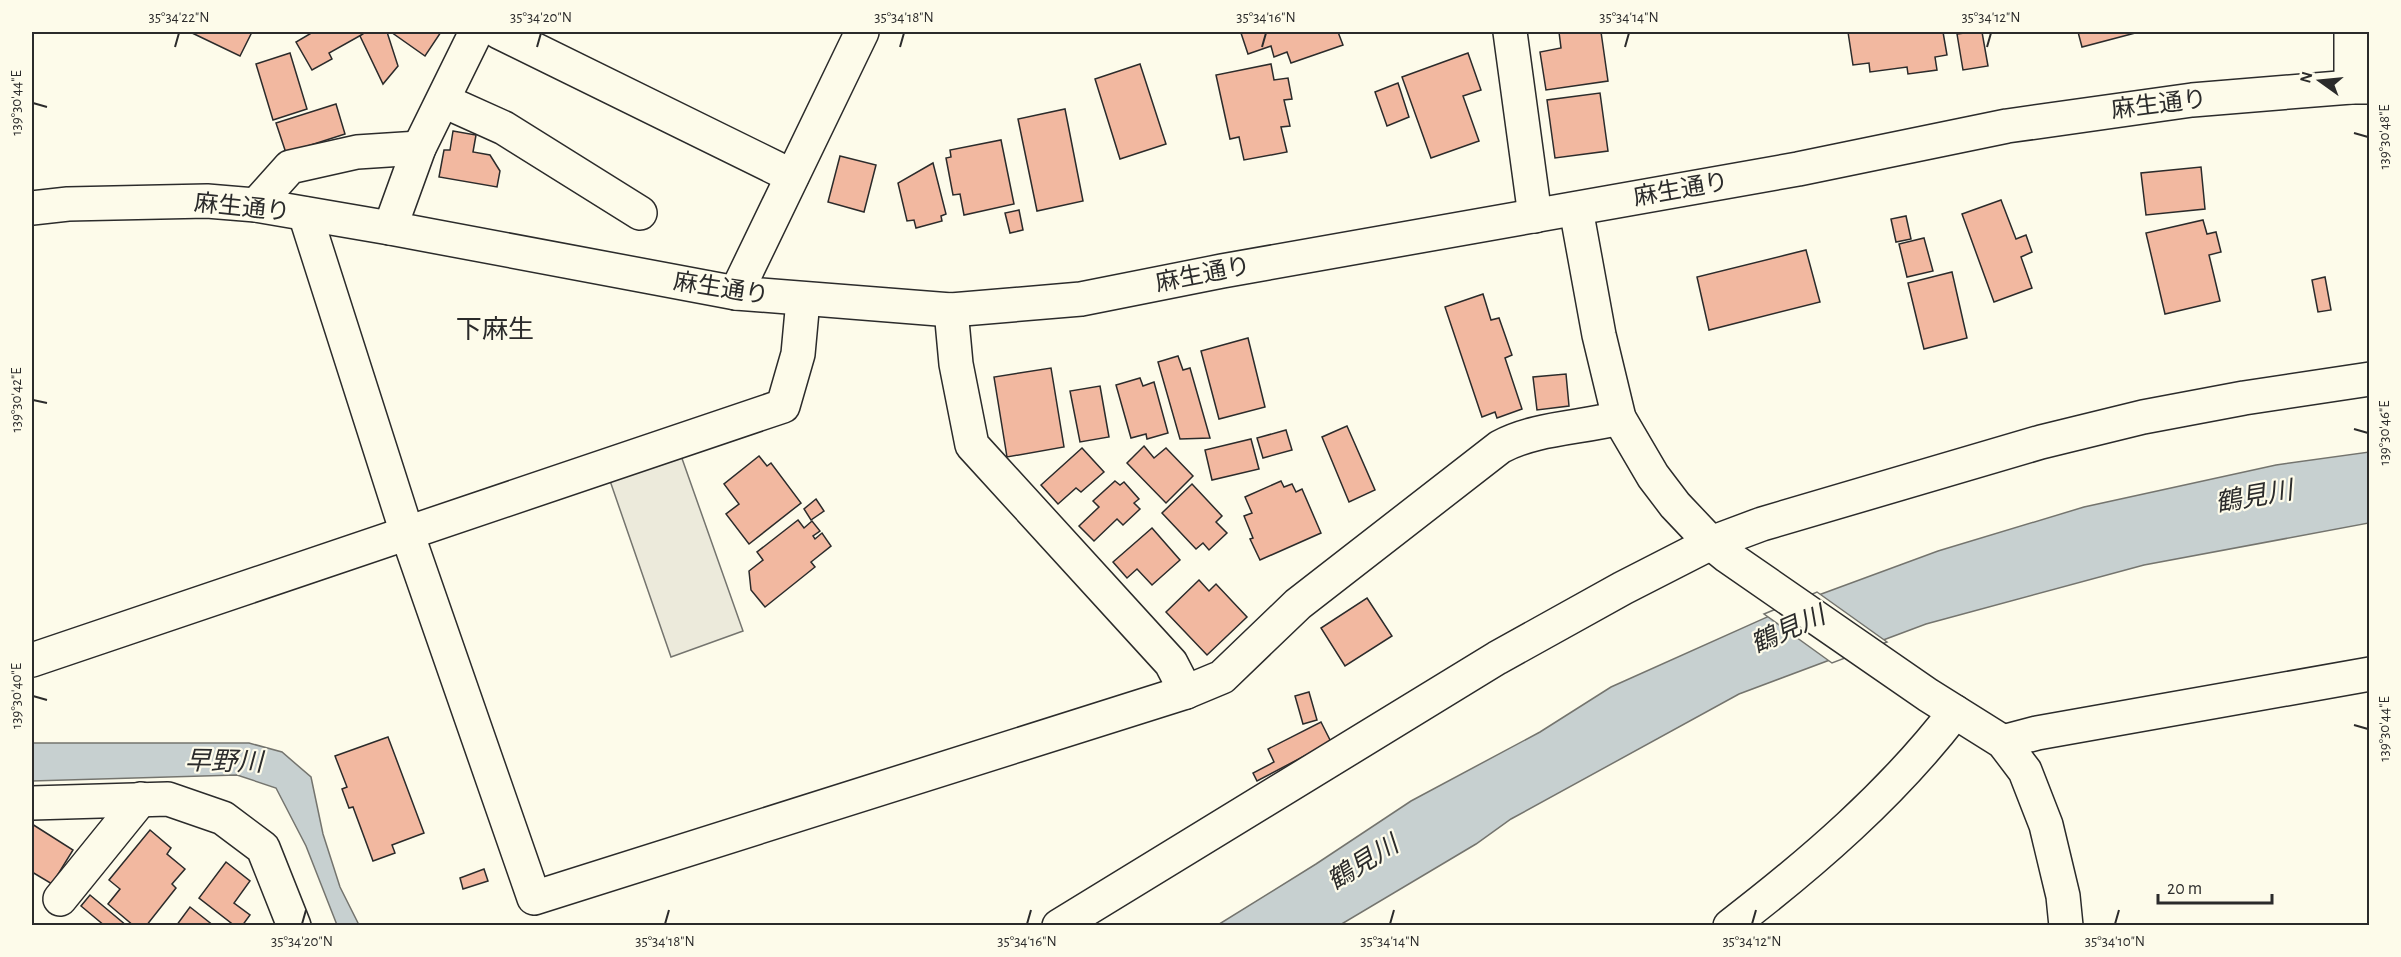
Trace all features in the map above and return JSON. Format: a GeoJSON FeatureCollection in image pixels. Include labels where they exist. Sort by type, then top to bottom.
{"type":"FeatureCollection","features":[{"type":"Feature","properties":{"kind":"street"},"geometry":{"type":"LineString","coordinates":[[390,228],[419,148],[476,32]]}},
{"type":"Feature","properties":{"kind":"street"},"geometry":{"type":"LineString","coordinates":[[499,32],[792,176]]}},
{"type":"Feature","properties":{"kind":"street"},"geometry":{"type":"LineString","coordinates":[[736,293],[862,32]]}},
{"type":"Feature","properties":{"kind":"street"},"geometry":{"type":"LineString","coordinates":[[1510,32],[1535,216]]}},
{"type":"Feature","properties":{"kind":"street"},"geometry":{"type":"LineString","coordinates":[[2351,32],[2360,87]]}},
{"type":"Feature","properties":{"kind":"street","name":"麻生通り"},"geometry":{"type":"LineString","coordinates":[[32,208],[68,204],[172,201],[207,201],[256,206],[390,228],[736,293],[951,310],[1081,299],[1222,271],[1798,169],[2007,126],[2192,100],[2360,87]]}},
{"type":"Feature","properties":{"kind":"street"},"geometry":{"type":"LineString","coordinates":[[444,100],[504,128],[640,213]]}},
{"type":"Feature","properties":{"kind":"street"},"geometry":{"type":"LineString","coordinates":[[256,206],[290,167],[357,152],[419,148]]}},
{"type":"Feature","properties":{"kind":"street"},"geometry":{"type":"LineString","coordinates":[[1576,209],[1599,335],[1618,417],[1653,476],[1675,505],[1719,550],[1941,703],[2003,742],[2025,771],[2046,825],[2063,896],[2066,926]]}},
{"type":"Feature","properties":{"kind":"street"},"geometry":{"type":"LineString","coordinates":[[305,214],[407,533],[534,898],[1186,692],[1222,677],[1298,604],[1500,447],[1518,437],[1590,425],[1618,417]]}},
{"type":"Feature","properties":{"kind":"street"},"geometry":{"type":"LineString","coordinates":[[39,650],[407,533],[783,406],[798,354],[803,300]]}},
{"type":"Feature","properties":{"kind":"street"},"geometry":{"type":"LineString","coordinates":[[951,310],[956,364],[972,445],[1171,663],[1186,692]]}},
{"type":"Feature","properties":{"kind":"street"},"geometry":{"type":"LineString","coordinates":[[1059,926],[1497,658],[1623,588],[1719,550],[1762,524],[2041,442],[2143,417],[2244,398],[2370,379]]}},
{"type":"Feature","properties":{"kind":"street"},"geometry":{"type":"LineString","coordinates":[[2003,742],[2037,733],[2370,674]]}},
{"type":"Feature","properties":{"kind":"street"},"geometry":{"type":"LineString","coordinates":[[1730,926],[1771,894],[1891,786],[1934,739],[1941,703]]}},
{"type":"Feature","properties":{"kind":"street"},"geometry":{"type":"LineString","coordinates":[[60,899],[141,799]]}},
{"type":"Feature","properties":{"kind":"street"},"geometry":{"type":"LineString","coordinates":[[32,803],[168,799],[223,818],[263,849],[294,926]]}},
{"type":"Feature","properties":{"kind":"shaded area"},"geometry":{"type":"Polygon","coordinates":[[[679,450],[743,631],[671,657],[608,475],[679,450]]]}},
{"type":"Feature","properties":{"kind":"water","name":"鶴見川"},"geometry":{"type":"Polygon","coordinates":[[[2369,452],[2369,523],[2144,565],[1926,624],[1739,694],[1511,819],[1476,844],[1340,925],[1216,926],[1411,801],[1540,732],[1611,687],[1805,600],[1938,551],[2084,507],[2276,465],[2369,452]]]}},
{"type":"Feature","properties":{"kind":"water","name":"早野川"},"geometry":{"type":"Polygon","coordinates":[[[32,743],[249,743],[282,752],[311,777],[323,834],[340,887],[359,925],[337,925],[306,846],[276,788],[237,775],[32,781],[32,743]]]}},
{"type":"Feature","properties":{"kind":"pier"},"geometry":{"type":"Polygon","coordinates":[[[1817,592],[1887,642],[1832,663],[1764,614],[1817,592]]]}},
{"type":"Feature","properties":{"kind":"building"},"geometry":{"type":"Polygon","coordinates":[[[190,32],[252,32],[240,56],[190,32]]]}},
{"type":"Feature","properties":{"kind":"building"},"geometry":{"type":"Polygon","coordinates":[[[313,32],[361,32],[363,34],[329,53],[332,59],[312,70],[296,42],[313,32]]]}},
{"type":"Feature","properties":{"kind":"building"},"geometry":{"type":"Polygon","coordinates":[[[361,32],[387,32],[398,66],[383,84],[360,36],[363,34],[361,32]]]}},
{"type":"Feature","properties":{"kind":"building"},"geometry":{"type":"Polygon","coordinates":[[[391,32],[441,32],[425,56],[391,32]]]}},
{"type":"Feature","properties":{"kind":"building"},"geometry":{"type":"Polygon","coordinates":[[[1338,32],[1343,45],[1291,63],[1287,52],[1274,57],[1271,46],[1248,54],[1241,33],[1338,32]]]}},
{"type":"Feature","properties":{"kind":"building"},"geometry":{"type":"Polygon","coordinates":[[[1559,32],[1601,32],[1608,81],[1546,90],[1540,52],[1561,48],[1559,32]]]}},
{"type":"Feature","properties":{"kind":"building"},"geometry":{"type":"Polygon","coordinates":[[[1848,32],[1943,32],[1947,55],[1935,57],[1937,70],[1908,74],[1907,67],[1870,72],[1869,63],[1853,65],[1848,32]]]}},
{"type":"Feature","properties":{"kind":"building"},"geometry":{"type":"Polygon","coordinates":[[[1982,32],[1988,66],[1963,70],[1957,34],[1982,32]]]}},
{"type":"Feature","properties":{"kind":"building"},"geometry":{"type":"Polygon","coordinates":[[[2078,32],[2139,32],[2082,47],[2078,32]]]}},
{"type":"Feature","properties":{"kind":"building"},"geometry":{"type":"Polygon","coordinates":[[[290,53],[307,109],[273,120],[256,64],[290,53]]]}},
{"type":"Feature","properties":{"kind":"building"},"geometry":{"type":"Polygon","coordinates":[[[1468,53],[1481,90],[1463,96],[1479,141],[1431,158],[1402,77],[1468,53]]]}},
{"type":"Feature","properties":{"kind":"building"},"geometry":{"type":"Polygon","coordinates":[[[1140,64],[1166,144],[1120,159],[1095,79],[1140,64]]]}},
{"type":"Feature","properties":{"kind":"building"},"geometry":{"type":"Polygon","coordinates":[[[1271,64],[1274,80],[1288,78],[1292,99],[1284,100],[1290,126],[1281,127],[1287,152],[1244,160],[1239,137],[1230,139],[1216,75],[1271,64]]]}},
{"type":"Feature","properties":{"kind":"building"},"geometry":{"type":"Polygon","coordinates":[[[1398,83],[1409,117],[1387,126],[1375,92],[1398,83]]]}},
{"type":"Feature","properties":{"kind":"building"},"geometry":{"type":"Polygon","coordinates":[[[1600,93],[1608,151],[1555,158],[1547,100],[1600,93]]]}},
{"type":"Feature","properties":{"kind":"building"},"geometry":{"type":"Polygon","coordinates":[[[336,104],[345,134],[286,153],[276,123],[336,104]]]}},
{"type":"Feature","properties":{"kind":"building"},"geometry":{"type":"Polygon","coordinates":[[[1065,109],[1083,201],[1037,211],[1018,119],[1065,109]]]}},
{"type":"Feature","properties":{"kind":"building"},"geometry":{"type":"Polygon","coordinates":[[[453,131],[476,135],[473,152],[490,155],[500,171],[497,187],[439,177],[444,150],[450,150],[453,131]]]}},
{"type":"Feature","properties":{"kind":"building"},"geometry":{"type":"Polygon","coordinates":[[[1001,140],[1014,204],[964,215],[960,194],[953,195],[946,158],[951,157],[950,150],[1001,140]]]}},
{"type":"Feature","properties":{"kind":"building"},"geometry":{"type":"Polygon","coordinates":[[[840,156],[876,165],[864,212],[828,202],[840,156]]]}},
{"type":"Feature","properties":{"kind":"building"},"geometry":{"type":"Polygon","coordinates":[[[933,163],[946,214],[941,216],[942,221],[916,228],[914,220],[907,221],[898,183],[933,163]]]}},
{"type":"Feature","properties":{"kind":"building"},"geometry":{"type":"Polygon","coordinates":[[[2201,167],[2205,209],[2146,215],[2141,173],[2201,167]]]}},
{"type":"Feature","properties":{"kind":"building"},"geometry":{"type":"Polygon","coordinates":[[[2001,200],[2016,239],[2026,235],[2032,252],[2021,257],[2032,288],[1994,302],[1962,214],[2001,200]]]}},
{"type":"Feature","properties":{"kind":"building"},"geometry":{"type":"Polygon","coordinates":[[[1019,210],[1023,230],[1010,233],[1005,213],[1019,210]]]}},
{"type":"Feature","properties":{"kind":"building"},"geometry":{"type":"Polygon","coordinates":[[[1906,216],[1911,239],[1896,242],[1891,219],[1906,216]]]}},
{"type":"Feature","properties":{"kind":"building"},"geometry":{"type":"Polygon","coordinates":[[[2203,220],[2207,234],[2216,232],[2221,252],[2209,255],[2220,301],[2165,314],[2146,233],[2203,220]]]}},
{"type":"Feature","properties":{"kind":"building"},"geometry":{"type":"Polygon","coordinates":[[[1924,238],[1933,271],[1907,277],[1899,244],[1924,238]]]}},
{"type":"Feature","properties":{"kind":"building"},"geometry":{"type":"Polygon","coordinates":[[[1806,250],[1820,302],[1709,330],[1697,277],[1806,250]]]}},
{"type":"Feature","properties":{"kind":"building"},"geometry":{"type":"Polygon","coordinates":[[[1952,272],[1967,338],[1924,349],[1908,283],[1952,272]]]}},
{"type":"Feature","properties":{"kind":"building"},"geometry":{"type":"Polygon","coordinates":[[[2325,277],[2331,310],[2318,312],[2312,280],[2325,277]]]}},
{"type":"Feature","properties":{"kind":"building"},"geometry":{"type":"Polygon","coordinates":[[[1483,294],[1491,320],[1499,318],[1512,355],[1505,358],[1522,409],[1497,418],[1495,412],[1482,417],[1445,307],[1483,294]]]}},
{"type":"Feature","properties":{"kind":"building"},"geometry":{"type":"Polygon","coordinates":[[[1248,338],[1265,407],[1219,419],[1201,351],[1248,338]]]}},
{"type":"Feature","properties":{"kind":"building"},"geometry":{"type":"Polygon","coordinates":[[[1178,356],[1183,370],[1190,368],[1210,438],[1180,439],[1158,362],[1178,356]]]}},
{"type":"Feature","properties":{"kind":"building"},"geometry":{"type":"Polygon","coordinates":[[[1051,368],[1064,447],[1007,457],[994,377],[1051,368]]]}},
{"type":"Feature","properties":{"kind":"building"},"geometry":{"type":"Polygon","coordinates":[[[1566,374],[1569,406],[1537,410],[1533,377],[1566,374]]]}},
{"type":"Feature","properties":{"kind":"building"},"geometry":{"type":"Polygon","coordinates":[[[1140,378],[1143,386],[1154,382],[1168,433],[1147,439],[1146,434],[1131,438],[1116,385],[1140,378]]]}},
{"type":"Feature","properties":{"kind":"building"},"geometry":{"type":"Polygon","coordinates":[[[1100,386],[1109,437],[1080,442],[1070,391],[1100,386]]]}},
{"type":"Feature","properties":{"kind":"building"},"geometry":{"type":"Polygon","coordinates":[[[1347,426],[1375,490],[1349,502],[1322,437],[1347,426]]]}},
{"type":"Feature","properties":{"kind":"building"},"geometry":{"type":"Polygon","coordinates":[[[1286,430],[1292,450],[1263,458],[1257,438],[1286,430]]]}},
{"type":"Feature","properties":{"kind":"building"},"geometry":{"type":"Polygon","coordinates":[[[1251,439],[1259,469],[1212,480],[1205,450],[1251,439]]]}},
{"type":"Feature","properties":{"kind":"building"},"geometry":{"type":"Polygon","coordinates":[[[1144,446],[1154,458],[1166,448],[1193,476],[1166,503],[1127,463],[1144,446]]]}},
{"type":"Feature","properties":{"kind":"building"},"geometry":{"type":"Polygon","coordinates":[[[1082,448],[1104,472],[1081,492],[1076,488],[1058,504],[1041,485],[1082,448]]]}},
{"type":"Feature","properties":{"kind":"building"},"geometry":{"type":"Polygon","coordinates":[[[759,456],[767,466],[771,463],[801,503],[749,544],[726,514],[739,504],[724,484],[759,456]]]}},
{"type":"Feature","properties":{"kind":"building"},"geometry":{"type":"Polygon","coordinates":[[[1115,481],[1120,485],[1124,482],[1139,499],[1134,503],[1140,509],[1123,525],[1117,519],[1094,541],[1079,526],[1099,507],[1093,501],[1115,481]]]}},
{"type":"Feature","properties":{"kind":"building"},"geometry":{"type":"Polygon","coordinates":[[[1281,481],[1284,487],[1292,484],[1296,492],[1302,489],[1321,533],[1260,560],[1250,539],[1253,538],[1244,516],[1252,513],[1245,497],[1281,481]]]}},
{"type":"Feature","properties":{"kind":"building"},"geometry":{"type":"Polygon","coordinates":[[[1192,484],[1222,516],[1216,522],[1227,533],[1209,550],[1203,543],[1196,549],[1162,513],[1192,484]]]}},
{"type":"Feature","properties":{"kind":"building"},"geometry":{"type":"Polygon","coordinates":[[[816,499],[824,511],[811,520],[804,509],[816,499]]]}},
{"type":"Feature","properties":{"kind":"building"},"geometry":{"type":"Polygon","coordinates":[[[798,520],[804,528],[812,521],[820,531],[813,536],[815,539],[822,533],[831,546],[811,562],[815,567],[765,607],[751,590],[749,571],[763,560],[757,552],[798,520]]]}},
{"type":"Feature","properties":{"kind":"building"},"geometry":{"type":"Polygon","coordinates":[[[1152,528],[1180,560],[1152,585],[1137,569],[1127,578],[1113,562],[1152,528]]]}},
{"type":"Feature","properties":{"kind":"building"},"geometry":{"type":"Polygon","coordinates":[[[1199,580],[1209,591],[1216,584],[1247,617],[1207,655],[1166,612],[1199,580]]]}},
{"type":"Feature","properties":{"kind":"building"},"geometry":{"type":"Polygon","coordinates":[[[1367,598],[1392,636],[1345,666],[1321,628],[1367,598]]]}},
{"type":"Feature","properties":{"kind":"building"},"geometry":{"type":"Polygon","coordinates":[[[1309,692],[1317,720],[1303,724],[1295,696],[1309,692]]]}},
{"type":"Feature","properties":{"kind":"building"},"geometry":{"type":"Polygon","coordinates":[[[1321,722],[1331,742],[1257,781],[1253,773],[1274,762],[1268,749],[1321,722]]]}},
{"type":"Feature","properties":{"kind":"building"},"geometry":{"type":"Polygon","coordinates":[[[388,737],[424,833],[392,845],[395,853],[373,861],[353,807],[349,808],[342,789],[347,787],[335,756],[388,737]]]}},
{"type":"Feature","properties":{"kind":"building"},"geometry":{"type":"Polygon","coordinates":[[[32,824],[73,850],[52,884],[32,872],[32,824]]]}},
{"type":"Feature","properties":{"kind":"building"},"geometry":{"type":"Polygon","coordinates":[[[150,830],[171,848],[167,854],[185,869],[172,884],[176,888],[146,926],[134,926],[108,904],[120,889],[109,880],[150,830]]]}},
{"type":"Feature","properties":{"kind":"building"},"geometry":{"type":"Polygon","coordinates":[[[226,862],[250,881],[234,903],[250,915],[242,926],[235,926],[199,898],[226,862]]]}},
{"type":"Feature","properties":{"kind":"building"},"geometry":{"type":"Polygon","coordinates":[[[484,869],[488,881],[463,889],[460,878],[484,869]]]}},
{"type":"Feature","properties":{"kind":"building"},"geometry":{"type":"Polygon","coordinates":[[[90,895],[127,926],[105,926],[81,906],[90,895]]]}},
{"type":"Feature","properties":{"kind":"building"},"geometry":{"type":"Polygon","coordinates":[[[190,907],[214,926],[176,926],[190,907]]]}},
{"type":"Feature","properties":{"kind":"district","name":"下麻生"},"geometry":{"type":"Point","coordinates":[495,330]}}]}
